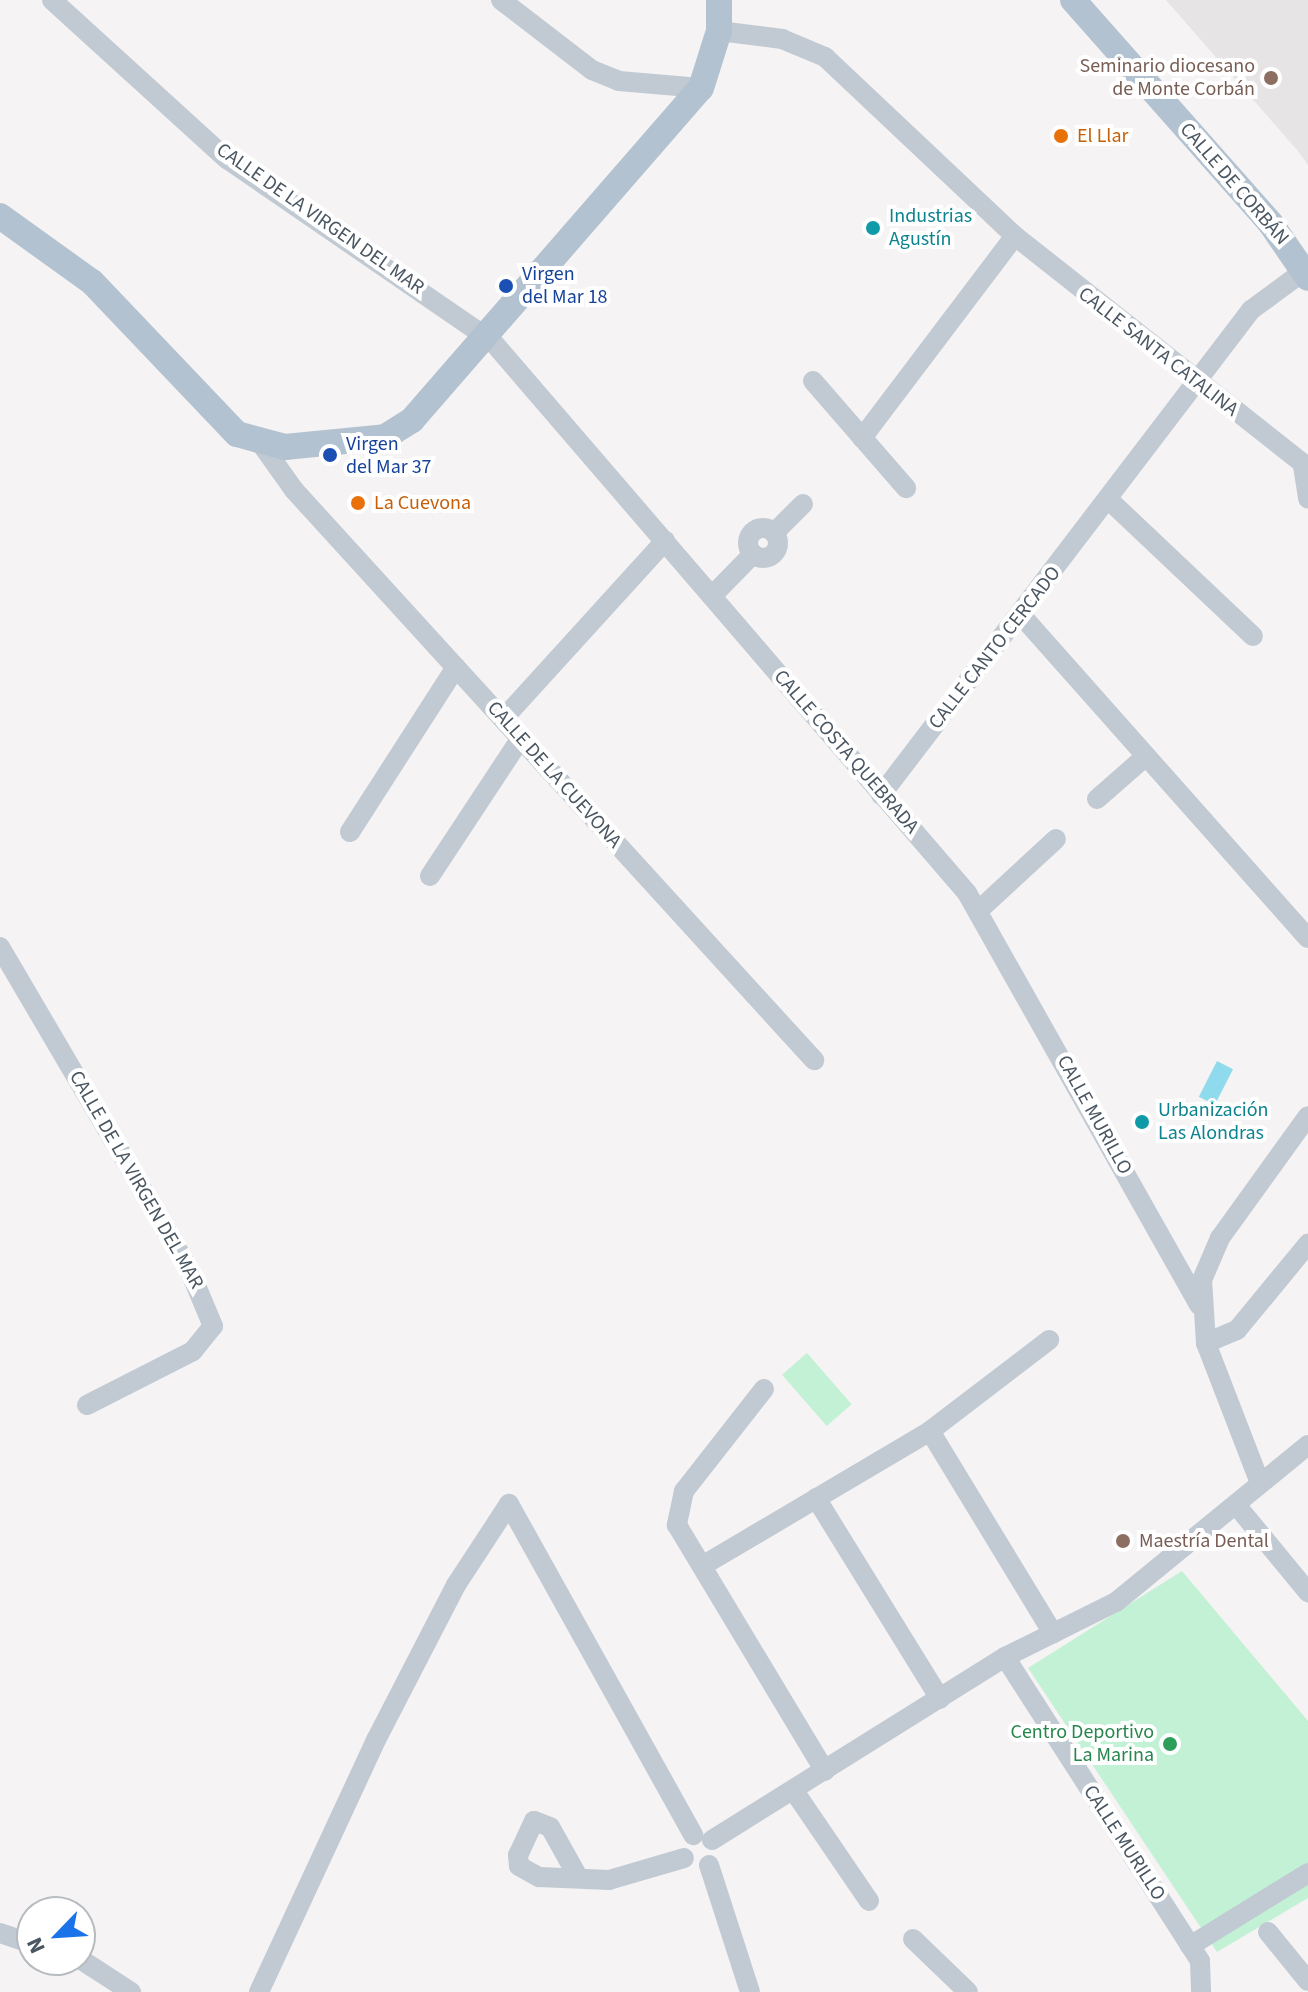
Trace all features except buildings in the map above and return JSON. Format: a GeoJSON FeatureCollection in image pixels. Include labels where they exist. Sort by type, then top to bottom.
{"type":"FeatureCollection","features":[{"type":"Feature","properties":{"kind":"main road"},"geometry":{"type":"LineString","coordinates":[[0,216],[92,282],[237,434],[262,445],[300,446],[398,430],[486,335],[701,88],[719,31],[719,0]]}},
{"type":"Feature","properties":{"kind":"main road","name":"CALLE DE CORBÁN"},"geometry":{"type":"LineString","coordinates":[[1073,0],[1303,270]]}},
{"type":"Feature","properties":{"kind":"street","name":"CALLE DE LA VIRGEN DEL MAR"},"geometry":{"type":"LineString","coordinates":[[52,0],[227,159],[486,335]]}},
{"type":"Feature","properties":{"kind":"street"},"geometry":{"type":"LineString","coordinates":[[501,0],[559,52],[592,70],[619,81],[701,88]]}},
{"type":"Feature","properties":{"kind":"street","name":"CALLE SANTA CATALINA"},"geometry":{"type":"LineString","coordinates":[[719,31],[782,39],[825,57],[1015,236],[1195,382],[1306,466],[1308,499]]}},
{"type":"Feature","properties":{"kind":"street"},"geometry":{"type":"LineString","coordinates":[[862,438],[1015,236]]}},
{"type":"Feature","properties":{"kind":"street","name":"CALLE CANTO CERCADO"},"geometry":{"type":"LineString","coordinates":[[881,795],[1251,310],[1303,270]]}},
{"type":"Feature","properties":{"kind":"street","name":"CALLE COSTA QUEBRADA"},"geometry":{"type":"LineString","coordinates":[[486,335],[978,911],[1016,977]]}},
{"type":"Feature","properties":{"kind":"street"},"geometry":{"type":"LineString","coordinates":[[813,381],[906,488]]}},
{"type":"Feature","properties":{"kind":"street","name":"CALLE DE LA CUEVONA"},"geometry":{"type":"LineString","coordinates":[[262,445],[294,490],[814,1060]]}},
{"type":"Feature","properties":{"kind":"street"},"geometry":{"type":"LineString","coordinates":[[294,490],[287,472],[300,446]]}},
{"type":"Feature","properties":{"kind":"street"},"geometry":{"type":"LineString","coordinates":[[1109,500],[1253,636]]}},
{"type":"Feature","properties":{"kind":"street"},"geometry":{"type":"LineString","coordinates":[[712,596],[753,554],[773,554],[774,533],[803,504]]}},
{"type":"Feature","properties":{"kind":"street"},"geometry":{"type":"LineString","coordinates":[[503,719],[665,541]]}},
{"type":"Feature","properties":{"kind":"street"},"geometry":{"type":"LineString","coordinates":[[1021,615],[1308,938]]}},
{"type":"Feature","properties":{"kind":"street"},"geometry":{"type":"LineString","coordinates":[[350,832],[456,667]]}},
{"type":"Feature","properties":{"kind":"street"},"geometry":{"type":"LineString","coordinates":[[430,876],[521,738]]}},
{"type":"Feature","properties":{"kind":"street"},"geometry":{"type":"LineString","coordinates":[[1097,799],[1145,757]]}},
{"type":"Feature","properties":{"kind":"street"},"geometry":{"type":"LineString","coordinates":[[978,911],[1056,839]]}},
{"type":"Feature","properties":{"kind":"street","name":"CALLE DE LA VIRGEN DEL MAR"},"geometry":{"type":"LineString","coordinates":[[0,947],[189,1269],[213,1326],[193,1351],[87,1405]]}},
{"type":"Feature","properties":{"kind":"street","name":"CALLE MURILLO"},"geometry":{"type":"LineString","coordinates":[[1016,977],[1199,1305],[1206,1343],[1260,1483]]}},
{"type":"Feature","properties":{"kind":"street","name":"CALLE MURILLO"},"geometry":{"type":"LineString","coordinates":[[1199,1305],[1208,1258],[1308,1116]]}},
{"type":"Feature","properties":{"kind":"street"},"geometry":{"type":"LineString","coordinates":[[1206,1343],[1237,1330],[1308,1244]]}},
{"type":"Feature","properties":{"kind":"street"},"geometry":{"type":"LineString","coordinates":[[1171,1253],[1184,1261],[1208,1258]]}},
{"type":"Feature","properties":{"kind":"street"},"geometry":{"type":"LineString","coordinates":[[702,1566],[930,1431],[1049,1340]]}},
{"type":"Feature","properties":{"kind":"street"},"geometry":{"type":"LineString","coordinates":[[764,1389],[675,1510],[702,1566],[825,1771]]}},
{"type":"Feature","properties":{"kind":"street"},"geometry":{"type":"LineString","coordinates":[[930,1431],[1053,1633]]}},
{"type":"Feature","properties":{"kind":"street"},"geometry":{"type":"LineString","coordinates":[[578,1877],[627,1878],[684,1858],[703,1838],[794,1791],[1005,1657],[1116,1602],[1308,1445]]}},
{"type":"Feature","properties":{"kind":"street"},"geometry":{"type":"LineString","coordinates":[[816,1498],[940,1699]]}},
{"type":"Feature","properties":{"kind":"street"},"geometry":{"type":"LineString","coordinates":[[259,1992],[376,1740],[456,1585],[509,1504],[703,1838],[750,1992]]}},
{"type":"Feature","properties":{"kind":"street"},"geometry":{"type":"LineString","coordinates":[[1237,1506],[1308,1592]]}},
{"type":"Feature","properties":{"kind":"street","name":"CALLE MURILLO"},"geometry":{"type":"LineString","coordinates":[[1005,1657],[1190,1946],[1201,1992]]}},
{"type":"Feature","properties":{"kind":"street"},"geometry":{"type":"LineString","coordinates":[[794,1791],[869,1901]]}},
{"type":"Feature","properties":{"kind":"street"},"geometry":{"type":"LineString","coordinates":[[684,1858],[695,1868],[709,1865]]}},
{"type":"Feature","properties":{"kind":"street"},"geometry":{"type":"LineString","coordinates":[[1190,1946],[1308,1873]]}},
{"type":"Feature","properties":{"kind":"street"},"geometry":{"type":"LineString","coordinates":[[1268,1932],[1308,1981]]}},
{"type":"Feature","properties":{"kind":"street"},"geometry":{"type":"LineString","coordinates":[[913,1939],[968,1992]]}},
{"type":"Feature","properties":{"kind":"street"},"geometry":{"type":"LineString","coordinates":[[96,1969],[131,1992]]}},
{"type":"Feature","properties":{"kind":"shaded area","name":"Seminario diocesano de Monte Corbán"},"geometry":{"type":"Polygon","coordinates":[[[1166,0],[1308,0],[1308,165],[1298,151],[1166,0]]]}},
{"type":"Feature","properties":{"kind":"green space"},"geometry":{"type":"Polygon","coordinates":[[[807,1353],[852,1404],[827,1426],[782,1375],[807,1353]]]}},
{"type":"Feature","properties":{"kind":"green space","name":"Centro Deportivo La Marina"},"geometry":{"type":"Polygon","coordinates":[[[1182,1571],[1308,1721],[1308,1898],[1217,1952],[1028,1668],[1182,1571]]]}},
{"type":"Feature","properties":{"kind":"water"},"geometry":{"type":"Polygon","coordinates":[[[1217,1061],[1233,1069],[1215,1105],[1199,1097],[1217,1061]]]}},
{"type":"Feature","properties":{"kind":"place","name":"Seminario diocesano de Monte Corbán"},"geometry":{"type":"Point","coordinates":[1271,78]}},
{"type":"Feature","properties":{"kind":"place","name":"El Llar"},"geometry":{"type":"Point","coordinates":[1061,136]}},
{"type":"Feature","properties":{"kind":"place","name":"Industrias Agustín"},"geometry":{"type":"Point","coordinates":[873,228]}},
{"type":"Feature","properties":{"kind":"place","name":"Virgen del Mar 18"},"geometry":{"type":"Point","coordinates":[506,286]}},
{"type":"Feature","properties":{"kind":"place","name":"Virgen del Mar 37"},"geometry":{"type":"Point","coordinates":[330,455]}},
{"type":"Feature","properties":{"kind":"place","name":"La Cuevona"},"geometry":{"type":"Point","coordinates":[358,503]}},
{"type":"Feature","properties":{"kind":"place","name":"Urbanización Las Alondras"},"geometry":{"type":"Point","coordinates":[1142,1122]}},
{"type":"Feature","properties":{"kind":"place","name":"Maestría Dental"},"geometry":{"type":"Point","coordinates":[1123,1541]}},
{"type":"Feature","properties":{"kind":"place","name":"Centro Deportivo La Marina"},"geometry":{"type":"Point","coordinates":[1170,1744]}}]}
